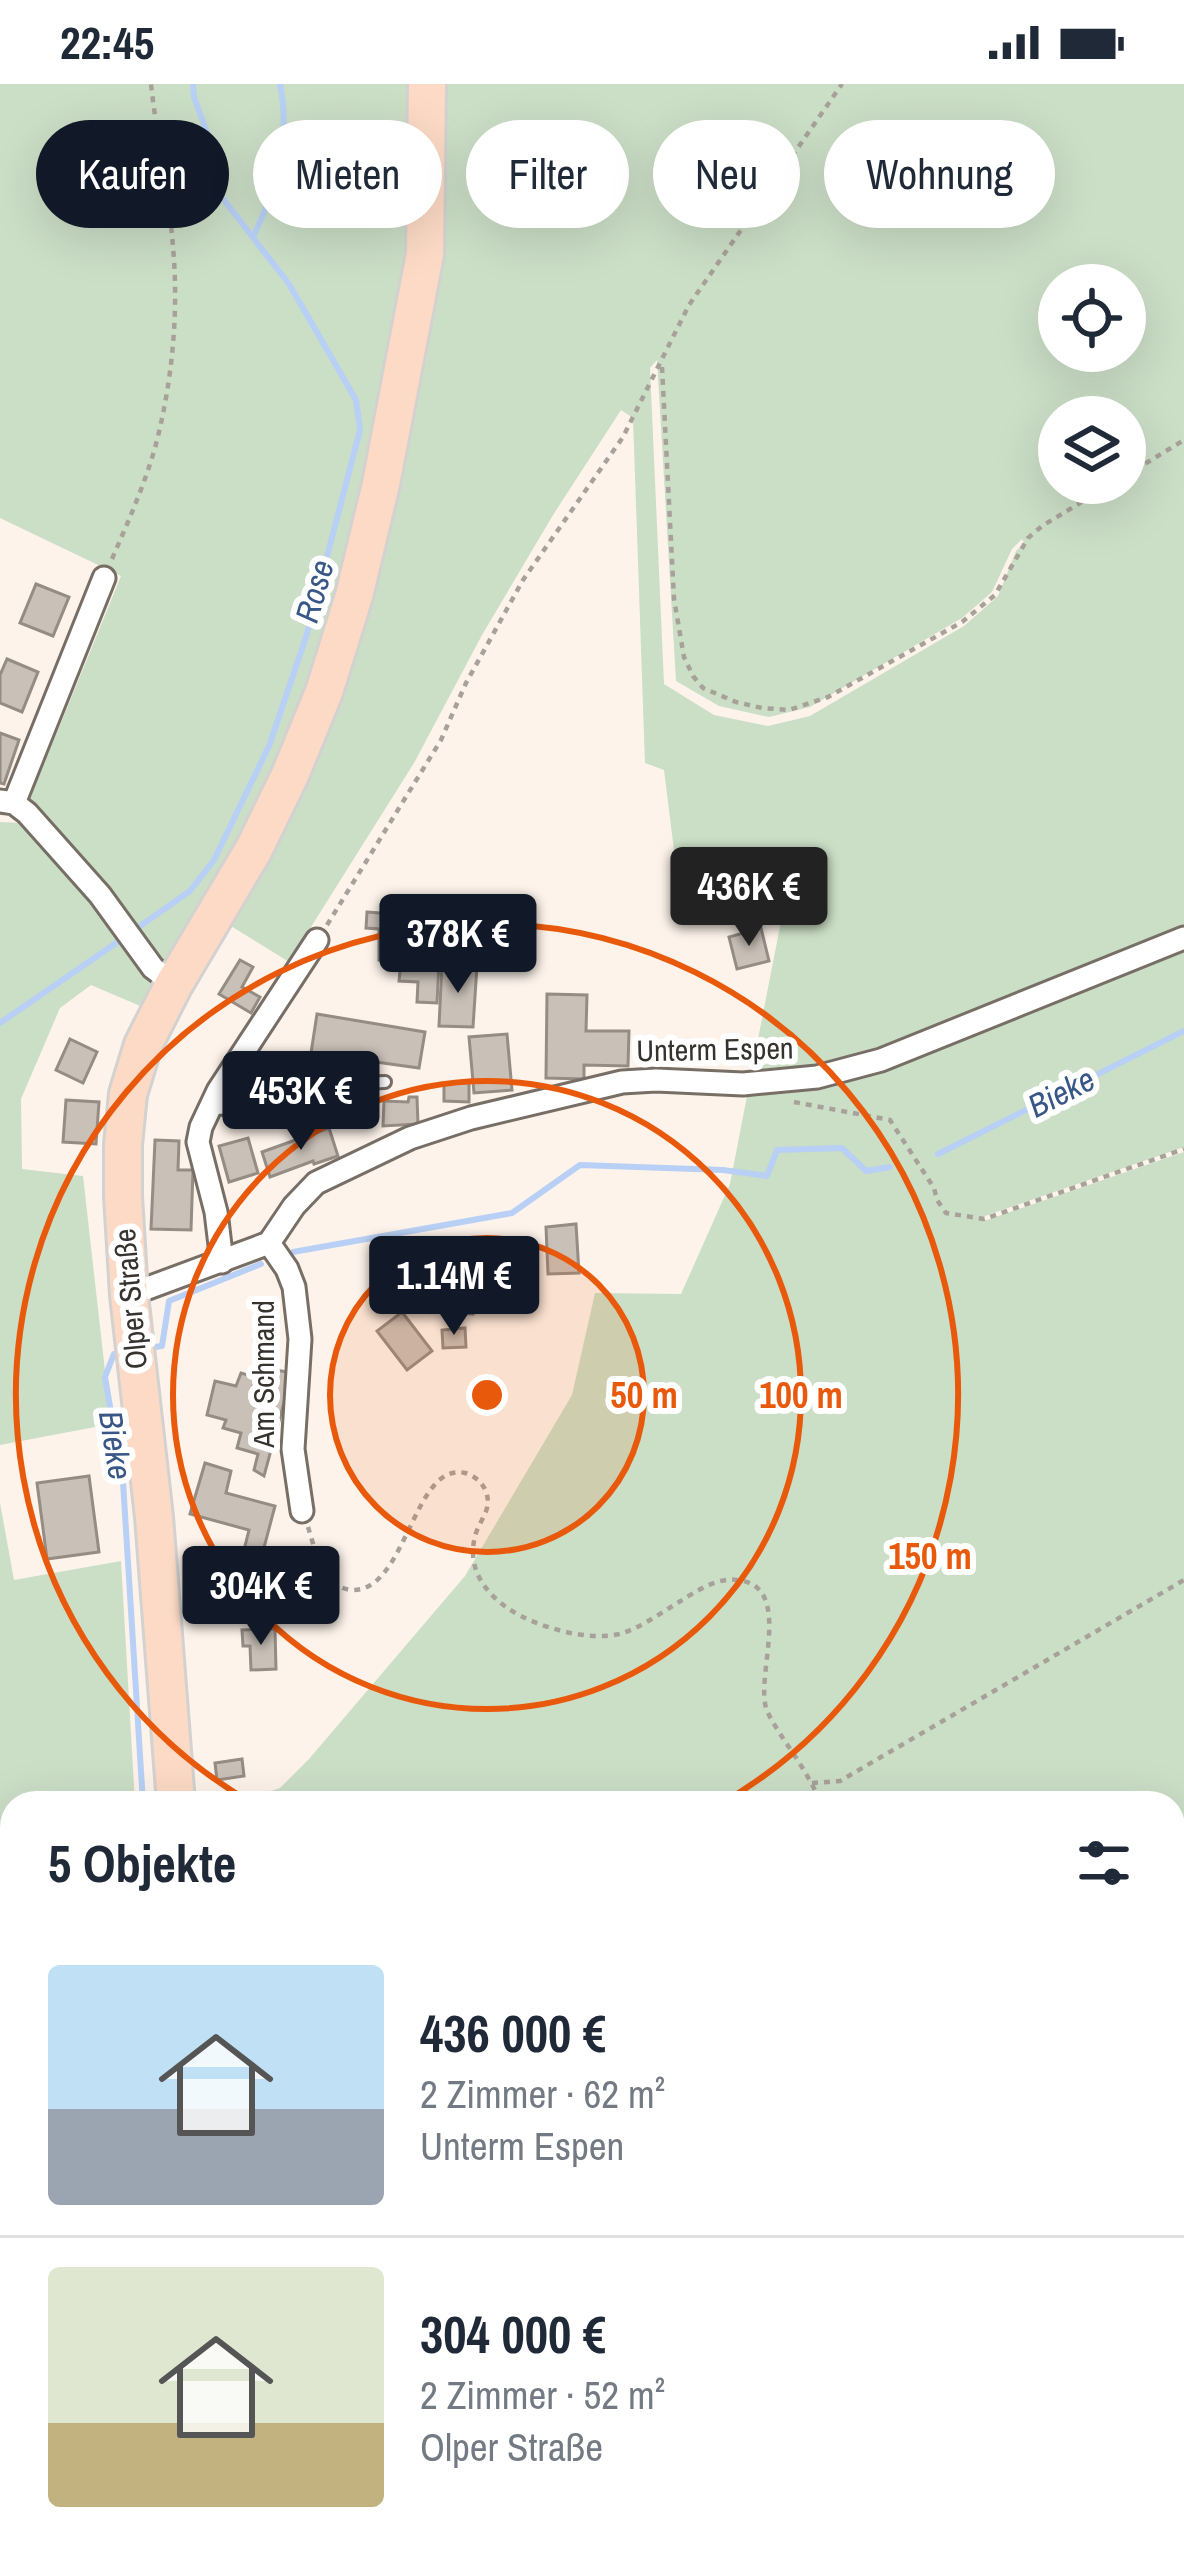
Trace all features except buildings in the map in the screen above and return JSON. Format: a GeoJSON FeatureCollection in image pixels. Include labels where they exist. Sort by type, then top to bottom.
{"type":"FeatureCollection","features":[{"type":"Feature","properties":{"kind":"main road","name":"Olper Straße"},"geometry":{"type":"LineString","coordinates":[[176,1791],[122,1196],[128,1094],[143,1045],[174,984],[254,849],[290,776],[324,692],[354,596],[381,484],[425,254],[428,84]]}},
{"type":"Feature","properties":{"kind":"street"},"geometry":{"type":"LineString","coordinates":[[104,578],[7,802],[68,857],[153,968],[174,984]]}},
{"type":"Feature","properties":{"kind":"street","name":"Unterm Espen"},"geometry":{"type":"LineString","coordinates":[[269,1243],[316,1184],[410,1138],[471,1118],[622,1082],[743,1084],[817,1077],[881,1060],[1184,938]]}},
{"type":"Feature","properties":{"kind":"street"},"geometry":{"type":"LineString","coordinates":[[222,1262],[217,1212],[198,1142],[208,1109],[317,940]]}},
{"type":"Feature","properties":{"kind":"street"},"geometry":{"type":"LineString","coordinates":[[130,1312],[222,1262],[269,1243]]}},
{"type":"Feature","properties":{"kind":"street","name":"Am Schmand"},"geometry":{"type":"LineString","coordinates":[[269,1243],[294,1287],[299,1339],[293,1449],[302,1511]]}},
{"type":"Feature","properties":{"kind":"lane"},"geometry":{"type":"LineString","coordinates":[[208,1109],[243,1108],[318,1085],[385,1082]]}},
{"type":"Feature","properties":{"kind":"path"},"geometry":{"type":"LineString","coordinates":[[104,578],[156,446],[171,358],[174,249],[151,84]]}},
{"type":"Feature","properties":{"kind":"path"},"geometry":{"type":"LineString","coordinates":[[317,940],[441,740],[466,683],[524,580],[623,437],[689,305],[842,84]]}},
{"type":"Feature","properties":{"kind":"path"},"geometry":{"type":"LineString","coordinates":[[662,362],[674,599],[684,657],[704,688],[736,702],[789,710],[806,706],[962,622],[994,595],[1028,538],[1078,504]]}},
{"type":"Feature","properties":{"kind":"path"},"geometry":{"type":"LineString","coordinates":[[1146,463],[1184,440]]}},
{"type":"Feature","properties":{"kind":"path"},"geometry":{"type":"LineString","coordinates":[[792,1101],[890,1120],[946,1213],[984,1219],[1184,1149]]}},
{"type":"Feature","properties":{"kind":"path"},"geometry":{"type":"LineString","coordinates":[[302,1511],[330,1579],[341,1588],[367,1588],[393,1560],[431,1488],[444,1477],[468,1474],[488,1494],[472,1555],[476,1574],[505,1607],[528,1621],[567,1632],[617,1635],[718,1582],[733,1579],[759,1588],[767,1600],[770,1624],[764,1666],[766,1708],[815,1791]]}},
{"type":"Feature","properties":{"kind":"path"},"geometry":{"type":"LineString","coordinates":[[812,1783],[840,1781],[1184,1580]]}},
{"type":"Feature","properties":{"kind":"green space"},"geometry":{"type":"Polygon","coordinates":[[[0,84],[1184,84],[1184,931],[806,1076],[750,1080],[785,901],[808,894],[681,906],[664,770],[645,763],[633,418],[621,410],[482,635],[414,763],[289,962],[226,923],[173,1020],[91,985],[60,1008],[21,1099],[22,1169],[83,1176],[111,1424],[0,1445],[0,822],[20,823],[121,576],[0,518],[0,84]],[[657,360],[650,368],[664,684],[714,715],[768,726],[810,716],[964,626],[998,596],[1022,539],[1012,549],[992,592],[962,618],[810,707],[769,717],[719,706],[676,681],[657,360]]]}},
{"type":"Feature","properties":{"kind":"green space"},"geometry":{"type":"Polygon","coordinates":[[[1184,943],[1184,1147],[985,1216],[984,1221],[1184,1152],[1184,1791],[271,1791],[280,1788],[309,1759],[465,1576],[572,1395],[595,1293],[681,1294],[730,1184],[748,1091],[825,1086],[1184,943]]]}},
{"type":"Feature","properties":{"kind":"green space"},"geometry":{"type":"Polygon","coordinates":[[[0,1503],[14,1580],[121,1561],[134,1791],[0,1791],[0,1503]]]}},
{"type":"Feature","properties":{"kind":"waterway","name":"Rose"},"geometry":{"type":"LineString","coordinates":[[133,931],[190,891],[214,860],[269,746],[306,637],[360,430],[356,400],[289,284],[220,195],[193,84]]}},
{"type":"Feature","properties":{"kind":"waterway"},"geometry":{"type":"LineString","coordinates":[[253,237],[279,162],[284,123],[280,84]]}},
{"type":"Feature","properties":{"kind":"waterway","name":"Rose"},"geometry":{"type":"LineString","coordinates":[[0,1023],[122,939]]}},
{"type":"Feature","properties":{"kind":"waterway","name":"Bieke"},"geometry":{"type":"LineString","coordinates":[[938,1154],[1184,1031]]}},
{"type":"Feature","properties":{"kind":"waterway","name":"Bieke"},"geometry":{"type":"LineString","coordinates":[[293,1252],[512,1213],[580,1165],[767,1176],[777,1150],[842,1148],[866,1171],[890,1167]]}},
{"type":"Feature","properties":{"kind":"waterway","name":"Bieke"},"geometry":{"type":"LineString","coordinates":[[148,1348],[162,1346],[169,1301],[261,1264]]}},
{"type":"Feature","properties":{"kind":"waterway","name":"Bieke"},"geometry":{"type":"LineString","coordinates":[[123,1353],[114,1354],[105,1377],[123,1482],[142,1791]]}}]}
